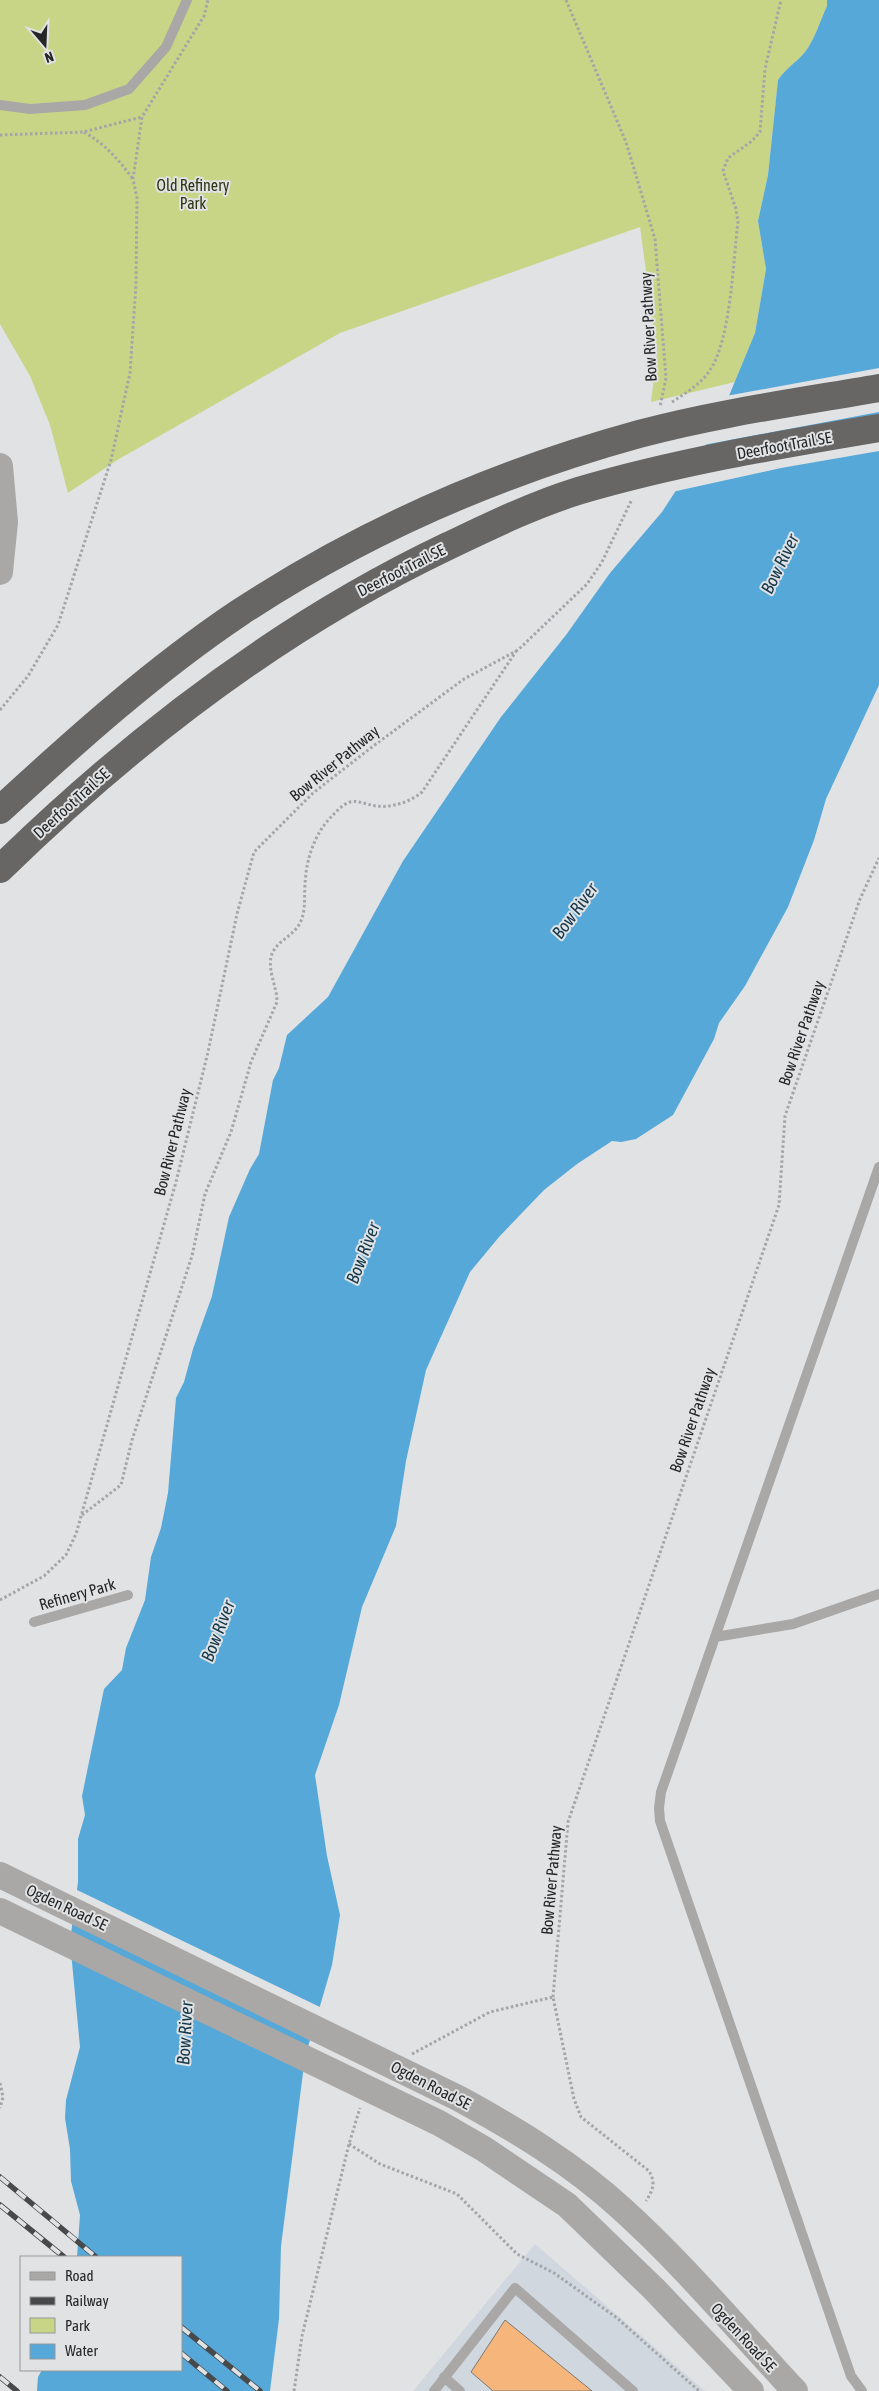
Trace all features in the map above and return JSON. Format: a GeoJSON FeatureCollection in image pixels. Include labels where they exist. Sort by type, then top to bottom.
{"type":"FeatureCollection","features":[{"type":"Feature","properties":{"kind":"highway"},"geometry":{"type":"LineString","coordinates":[[0,810],[100,721],[182,655],[237,615],[294,578],[347,548],[439,504],[487,484],[588,450],[696,421],[879,388]]}},
{"type":"Feature","properties":{"kind":"highway","name":"Deerfoot Trail SE"},"geometry":{"type":"LineString","coordinates":[[0,869],[134,747],[262,651],[376,581],[517,514],[577,492],[711,459],[879,428]]}},
{"type":"Feature","properties":{"kind":"street"},"geometry":{"type":"LineString","coordinates":[[0,466],[5,522],[0,572]]}},
{"type":"Feature","properties":{"kind":"street","name":"Ogden Road SE"},"geometry":{"type":"LineString","coordinates":[[0,1875],[458,2098],[506,2124],[549,2153],[620,2207],[654,2239],[794,2391]]}},
{"type":"Feature","properties":{"kind":"street","name":"Ogden Road SE"},"geometry":{"type":"LineString","coordinates":[[0,1911],[438,2123],[484,2149],[567,2205],[654,2289],[751,2391]]}},
{"type":"Feature","properties":{"kind":"lane"},"geometry":{"type":"LineString","coordinates":[[0,105],[30,109],[85,105],[129,89],[166,47],[187,0]]}},
{"type":"Feature","properties":{"kind":"lane"},"geometry":{"type":"LineString","coordinates":[[862,2391],[851,2376],[660,1821],[661,1792],[879,1167]]}},
{"type":"Feature","properties":{"kind":"lane"},"geometry":{"type":"LineString","coordinates":[[715,1637],[793,1624],[879,1594]]}},
{"type":"Feature","properties":{"kind":"lane","name":"Refinery Park"},"geometry":{"type":"LineString","coordinates":[[34,1622],[128,1595]]}},
{"type":"Feature","properties":{"kind":"lane"},"geometry":{"type":"LineString","coordinates":[[434,2391],[515,2288],[633,2391]]}},
{"type":"Feature","properties":{"kind":"lane"},"geometry":{"type":"LineString","coordinates":[[444,2377],[460,2391]]}},
{"type":"Feature","properties":{"kind":"path"},"geometry":{"type":"LineString","coordinates":[[0,710],[28,676],[58,625],[111,460],[130,373],[136,284],[137,198],[133,179],[142,117],[204,16],[208,0]]}},
{"type":"Feature","properties":{"kind":"path","name":"Bow River Pathway"},"geometry":{"type":"LineString","coordinates":[[566,0],[626,142],[655,239],[666,378],[659,411],[694,388],[710,371],[724,335],[738,222],[736,209],[723,171],[728,158],[752,141],[760,132],[765,69],[781,0]]}},
{"type":"Feature","properties":{"kind":"path"},"geometry":{"type":"LineString","coordinates":[[0,135],[83,132],[142,117]]}},
{"type":"Feature","properties":{"kind":"path"},"geometry":{"type":"LineString","coordinates":[[83,132],[101,142],[133,179]]}},
{"type":"Feature","properties":{"kind":"path","name":"Bow River Pathway"},"geometry":{"type":"LineString","coordinates":[[0,1600],[44,1576],[66,1555],[81,1516],[176,1182],[208,1052],[237,914],[254,852],[313,793],[372,747],[464,679],[518,650],[587,584],[602,562],[635,491]]}},
{"type":"Feature","properties":{"kind":"path"},"geometry":{"type":"LineString","coordinates":[[81,1516],[121,1485],[135,1430],[192,1256],[205,1194],[231,1132],[251,1062],[277,1002],[277,991],[270,964],[272,954],[278,944],[293,932],[300,923],[304,909],[305,883],[313,844],[328,820],[339,808],[349,802],[377,806],[394,804],[412,800],[422,792],[518,650]]}},
{"type":"Feature","properties":{"kind":"path","name":"Bow River Pathway"},"geometry":{"type":"LineString","coordinates":[[553,1997],[568,1822],[779,1205],[785,1116],[860,899],[879,858]]}},
{"type":"Feature","properties":{"kind":"path"},"geometry":{"type":"LineString","coordinates":[[0,2083],[3,2097],[0,2108]]}},
{"type":"Feature","properties":{"kind":"path"},"geometry":{"type":"LineString","coordinates":[[349,2144],[380,2164],[457,2194],[517,2254],[554,2272],[617,2318],[700,2391]]}},
{"type":"Feature","properties":{"kind":"shaded area"},"geometry":{"type":"Polygon","coordinates":[[[535,2244],[705,2391],[413,2391],[535,2244]]]}},
{"type":"Feature","properties":{"kind":"green space","name":"Old Refinery Park"},"geometry":{"type":"Polygon","coordinates":[[[0,0],[827,0],[827,6],[809,47],[778,80],[768,175],[758,221],[766,269],[755,333],[735,382],[651,402],[657,352],[640,227],[340,333],[119,459],[68,493],[50,425],[30,376],[0,324],[0,0]]]}},
{"type":"Feature","properties":{"kind":"water","name":"Bow River"},"geometry":{"type":"Polygon","coordinates":[[[827,0],[879,0],[879,685],[826,799],[814,840],[788,907],[745,986],[719,1023],[714,1039],[673,1115],[636,1139],[621,1142],[612,1141],[577,1164],[544,1190],[499,1237],[470,1272],[426,1370],[406,1461],[396,1526],[362,1607],[339,1705],[315,1775],[327,1856],[340,1915],[332,1965],[305,2057],[281,2246],[279,2319],[270,2391],[37,2391],[38,2377],[41,2371],[182,2371],[182,2256],[77,2256],[80,2215],[71,2181],[70,2149],[65,2118],[66,2100],[80,2047],[70,1941],[78,1882],[78,1839],[85,1815],[82,1796],[104,1689],[122,1670],[126,1648],[145,1600],[151,1557],[161,1528],[168,1493],[176,1398],[184,1382],[193,1349],[212,1296],[229,1217],[250,1169],[259,1154],[273,1080],[279,1068],[287,1035],[328,997],[403,861],[501,717],[566,635],[610,573],[662,512],[714,432],[755,333],[766,269],[758,221],[768,175],[778,80],[809,47],[827,6],[827,0]]]}},
{"type":"Feature","properties":{"kind":"pier"},"geometry":{"type":"Polygon","coordinates":[[[879,368],[879,412],[703,445],[712,431],[726,396],[879,368]]]}},
{"type":"Feature","properties":{"kind":"pier"},"geometry":{"type":"Polygon","coordinates":[[[879,416],[879,451],[781,468],[672,492],[700,450],[879,416]]]}},
{"type":"Feature","properties":{"kind":"pier"},"geometry":{"type":"Polygon","coordinates":[[[75,1889],[322,2008],[313,2039],[70,1922],[75,1889]]]}},
{"type":"Feature","properties":{"kind":"building"},"geometry":{"type":"Polygon","coordinates":[[[505,2320],[592,2391],[493,2391],[471,2372],[505,2320]]]}},
{"type":"Feature","properties":{"kind":"railway"},"geometry":{"type":"LineString","coordinates":[[0,2177],[95,2256]]}},
{"type":"Feature","properties":{"kind":"railway"},"geometry":{"type":"LineString","coordinates":[[0,2205],[63,2256]]}},
{"type":"Feature","properties":{"kind":"railway"},"geometry":{"type":"LineString","coordinates":[[182,2328],[260,2391]]}},
{"type":"Feature","properties":{"kind":"railway"},"geometry":{"type":"LineString","coordinates":[[182,2354],[227,2391]]}},
{"type":"Feature","properties":{"kind":"railway"},"geometry":{"type":"LineString","coordinates":[[0,2377],[17,2391]]}}]}
